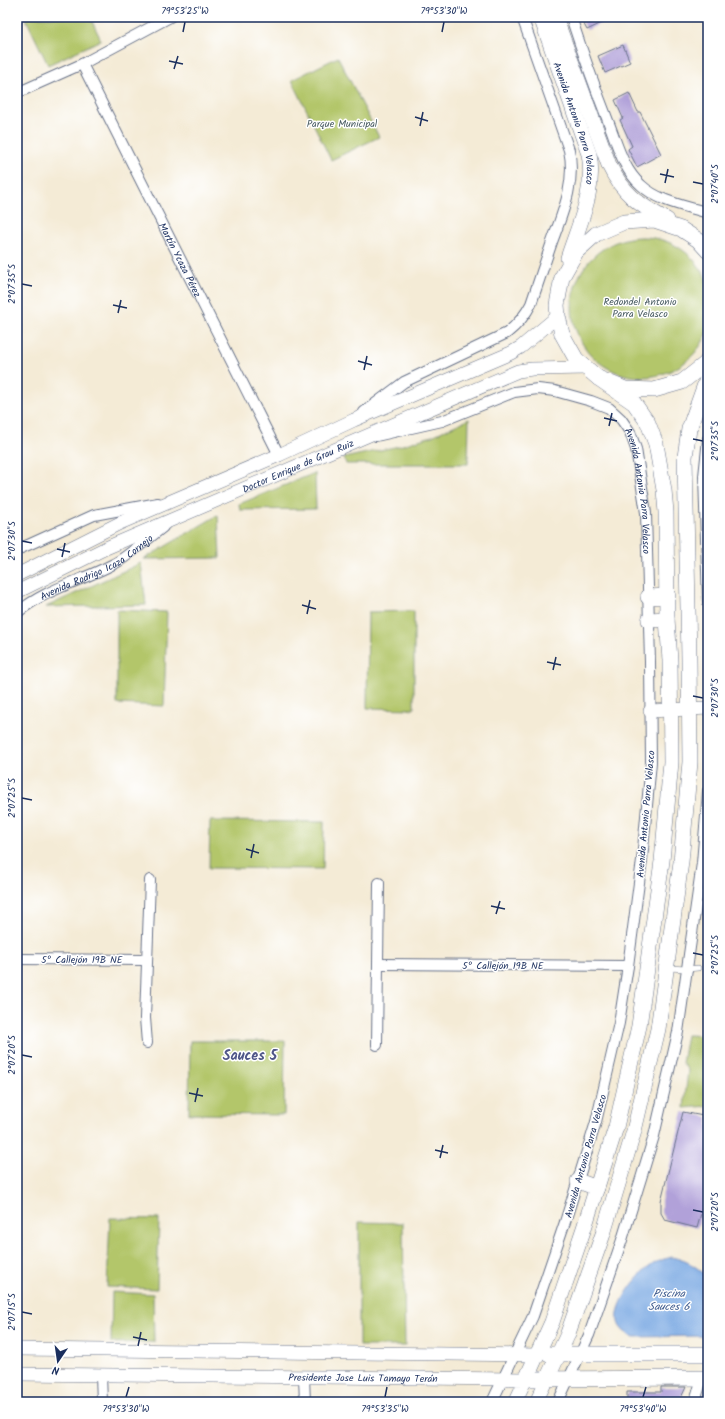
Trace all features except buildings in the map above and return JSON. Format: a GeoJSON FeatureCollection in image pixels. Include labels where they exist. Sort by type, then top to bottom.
{"type":"FeatureCollection","features":[{"type":"Feature","properties":{"kind":"main road","name":"Avenida Antonio Parra Velasco"},"geometry":{"type":"LineString","coordinates":[[541,17],[589,154],[591,164],[592,177],[587,201],[562,277]]}},
{"type":"Feature","properties":{"kind":"main road","name":"Avenida Antonio Parra Velasco"},"geometry":{"type":"LineString","coordinates":[[555,17],[609,165],[616,179],[625,191],[637,202],[681,229]]}},
{"type":"Feature","properties":{"kind":"main road"},"geometry":{"type":"LineString","coordinates":[[708,251],[703,240],[681,229],[654,220],[624,222],[596,234],[576,252],[562,277],[557,305],[562,334],[576,359],[598,378],[625,389],[654,390],[682,382],[708,360]]}},
{"type":"Feature","properties":{"kind":"main road"},"geometry":{"type":"LineString","coordinates":[[546,1379],[570,1328],[595,1255],[634,1131],[658,1029],[682,862],[690,762],[685,458],[689,429],[708,376]]}},
{"type":"Feature","properties":{"kind":"main road","name":"Avenida Antonio Parra Velasco"},"geometry":{"type":"LineString","coordinates":[[526,1379],[552,1322],[616,1127],[639,1026],[662,861],[671,762],[666,512],[664,490],[656,444],[648,423],[634,403],[598,378]]}},
{"type":"Feature","properties":{"kind":"main road"},"geometry":{"type":"LineString","coordinates":[[648,596],[668,596]]}},
{"type":"Feature","properties":{"kind":"main road"},"geometry":{"type":"LineString","coordinates":[[649,620],[667,619]]}},
{"type":"Feature","properties":{"kind":"main road"},"geometry":{"type":"LineString","coordinates":[[578,1181],[596,1188]]}},
{"type":"Feature","properties":{"kind":"main road"},"geometry":{"type":"LineString","coordinates":[[537,1354],[708,1354]]}},
{"type":"Feature","properties":{"kind":"main road","name":"Presidente Jose Luis Tamayo Terán"},"geometry":{"type":"LineString","coordinates":[[526,1379],[705,1378]]}},
{"type":"Feature","properties":{"kind":"street"},"geometry":{"type":"LineString","coordinates":[[17,93],[82,64],[170,17]]}},
{"type":"Feature","properties":{"kind":"street","name":"Avenida Antonio Parra Velasco"},"geometry":{"type":"LineString","coordinates":[[354,420],[404,382],[507,333],[517,325],[526,314],[531,304],[566,205],[572,163],[569,150],[522,17]]}},
{"type":"Feature","properties":{"kind":"street"},"geometry":{"type":"LineString","coordinates":[[571,17],[600,101],[624,162],[630,173],[641,185],[659,197],[708,213]]}},
{"type":"Feature","properties":{"kind":"street","name":"Martín Ycaza Pérez"},"geometry":{"type":"LineString","coordinates":[[82,64],[279,455]]}},
{"type":"Feature","properties":{"kind":"street","name":"Doctor Enrique de Grau Ruiz"},"geometry":{"type":"LineString","coordinates":[[17,575],[120,523],[511,353],[521,347],[558,316]]}},
{"type":"Feature","properties":{"kind":"street","name":"Doctor Enrique de Grau Ruiz"},"geometry":{"type":"LineString","coordinates":[[17,592],[106,548],[298,467],[352,441],[518,371],[532,369],[586,368]]}},
{"type":"Feature","properties":{"kind":"street","name":"Avenida Antonio Parra Velasco"},"geometry":{"type":"LineString","coordinates":[[352,441],[442,421],[514,392],[526,390],[555,391],[609,408],[621,419],[630,432],[636,449],[646,513],[651,762],[642,860],[628,966],[616,1037],[596,1122],[533,1316],[492,1402]]}},
{"type":"Feature","properties":{"kind":"street"},"geometry":{"type":"LineString","coordinates":[[708,439],[704,468],[706,493],[708,602]]}},
{"type":"Feature","properties":{"kind":"street","name":"Doctor Enrique de Grau Ruiz"},"geometry":{"type":"LineString","coordinates":[[17,550],[94,515],[173,500]]}},
{"type":"Feature","properties":{"kind":"street","name":"Avenida Rodrigo Icaza Cornejo"},"geometry":{"type":"LineString","coordinates":[[17,612],[44,596],[118,561],[174,519]]}},
{"type":"Feature","properties":{"kind":"street"},"geometry":{"type":"LineString","coordinates":[[650,711],[708,708]]}},
{"type":"Feature","properties":{"kind":"street"},"geometry":{"type":"LineString","coordinates":[[558,1402],[589,1335],[622,1240],[654,1136],[678,1032],[702,863],[708,791]]}},
{"type":"Feature","properties":{"kind":"street"},"geometry":{"type":"LineString","coordinates":[[147,1043],[145,1018],[146,960],[150,880]]}},
{"type":"Feature","properties":{"kind":"street"},"geometry":{"type":"LineString","coordinates":[[377,1045],[379,883]]}},
{"type":"Feature","properties":{"kind":"street","name":"5º Callejón 19B NE"},"geometry":{"type":"LineString","coordinates":[[17,959],[146,960]]}},
{"type":"Feature","properties":{"kind":"street","name":"5º Callejón 19B NE"},"geometry":{"type":"LineString","coordinates":[[378,964],[628,966]]}},
{"type":"Feature","properties":{"kind":"street"},"geometry":{"type":"LineString","coordinates":[[17,1349],[515,1355],[537,1354]]}},
{"type":"Feature","properties":{"kind":"street","name":"Presidente Jose Luis Tamayo Terán"},"geometry":{"type":"LineString","coordinates":[[17,1374],[526,1379]]}},
{"type":"Feature","properties":{"kind":"street"},"geometry":{"type":"LineString","coordinates":[[101,1375],[102,1402]]}},
{"type":"Feature","properties":{"kind":"street"},"geometry":{"type":"LineString","coordinates":[[304,1377],[304,1402]]}},
{"type":"Feature","properties":{"kind":"street"},"geometry":{"type":"LineString","coordinates":[[695,1402],[705,1378]]}},
{"type":"Feature","properties":{"kind":"street","name":"Avenida Antonio Parra Velasco"},"geometry":{"type":"LineString","coordinates":[[515,1402],[526,1379]]}},
{"type":"Feature","properties":{"kind":"street"},"geometry":{"type":"LineString","coordinates":[[536,1402],[546,1379]]}},
{"type":"Feature","properties":{"kind":"lane"},"geometry":{"type":"LineString","coordinates":[[667,968],[687,970],[698,968]]}},
{"type":"Feature","properties":{"kind":"green space"},"geometry":{"type":"Polygon","coordinates":[[[25,17],[90,17],[101,40],[48,65],[25,17]]]}},
{"type":"Feature","properties":{"kind":"green space","name":"Parque Municipal"},"geometry":{"type":"Polygon","coordinates":[[[338,57],[379,137],[331,160],[292,80],[338,57]]]}},
{"type":"Feature","properties":{"kind":"green space","name":"Redondel Antonio Parra Velasco"},"geometry":{"type":"Polygon","coordinates":[[[649,237],[669,242],[692,257],[707,280],[711,293],[711,321],[707,334],[692,357],[669,372],[656,376],[635,377],[615,372],[592,357],[577,334],[573,321],[572,300],[577,280],[592,257],[615,242],[628,238],[649,237]]]}},
{"type":"Feature","properties":{"kind":"green space"},"geometry":{"type":"Polygon","coordinates":[[[469,419],[468,464],[346,464],[344,458],[399,446],[432,436],[469,419]]]}},
{"type":"Feature","properties":{"kind":"green space"},"geometry":{"type":"Polygon","coordinates":[[[315,473],[316,509],[240,510],[239,504],[315,473]]]}},
{"type":"Feature","properties":{"kind":"green space"},"geometry":{"type":"Polygon","coordinates":[[[218,515],[220,558],[144,559],[218,515]]]}},
{"type":"Feature","properties":{"kind":"green space"},"geometry":{"type":"Polygon","coordinates":[[[141,563],[146,605],[46,607],[141,563]]]}},
{"type":"Feature","properties":{"kind":"green space"},"geometry":{"type":"Polygon","coordinates":[[[117,610],[167,612],[164,706],[117,704],[117,610]]]}},
{"type":"Feature","properties":{"kind":"green space"},"geometry":{"type":"Polygon","coordinates":[[[414,611],[414,709],[367,708],[368,612],[414,611]]]}},
{"type":"Feature","properties":{"kind":"green space"},"geometry":{"type":"Polygon","coordinates":[[[210,821],[324,822],[323,869],[209,868],[210,821]]]}},
{"type":"Feature","properties":{"kind":"green space"},"geometry":{"type":"Polygon","coordinates":[[[687,1035],[708,1036],[708,1106],[684,1108],[688,1070],[682,1063],[687,1035]]]}},
{"type":"Feature","properties":{"kind":"green space"},"geometry":{"type":"Polygon","coordinates":[[[190,1041],[285,1041],[284,1115],[189,1114],[190,1041]]]}},
{"type":"Feature","properties":{"kind":"green space"},"geometry":{"type":"Polygon","coordinates":[[[110,1218],[159,1219],[157,1289],[107,1287],[110,1218]]]}},
{"type":"Feature","properties":{"kind":"green space"},"geometry":{"type":"Polygon","coordinates":[[[359,1222],[403,1223],[405,1346],[359,1346],[359,1222]]]}},
{"type":"Feature","properties":{"kind":"green space"},"geometry":{"type":"Polygon","coordinates":[[[112,1292],[153,1294],[154,1342],[111,1343],[112,1292]]]}},
{"type":"Feature","properties":{"kind":"water","name":"Piscina Sauces 6"},"geometry":{"type":"Polygon","coordinates":[[[672,1257],[692,1264],[708,1278],[708,1336],[634,1337],[629,1335],[622,1329],[618,1322],[618,1315],[623,1298],[634,1282],[646,1269],[657,1262],[672,1257]]]}},
{"type":"Feature","properties":{"kind":"district","name":"Sauces 5"},"geometry":{"type":"Point","coordinates":[250,1055]}}]}
